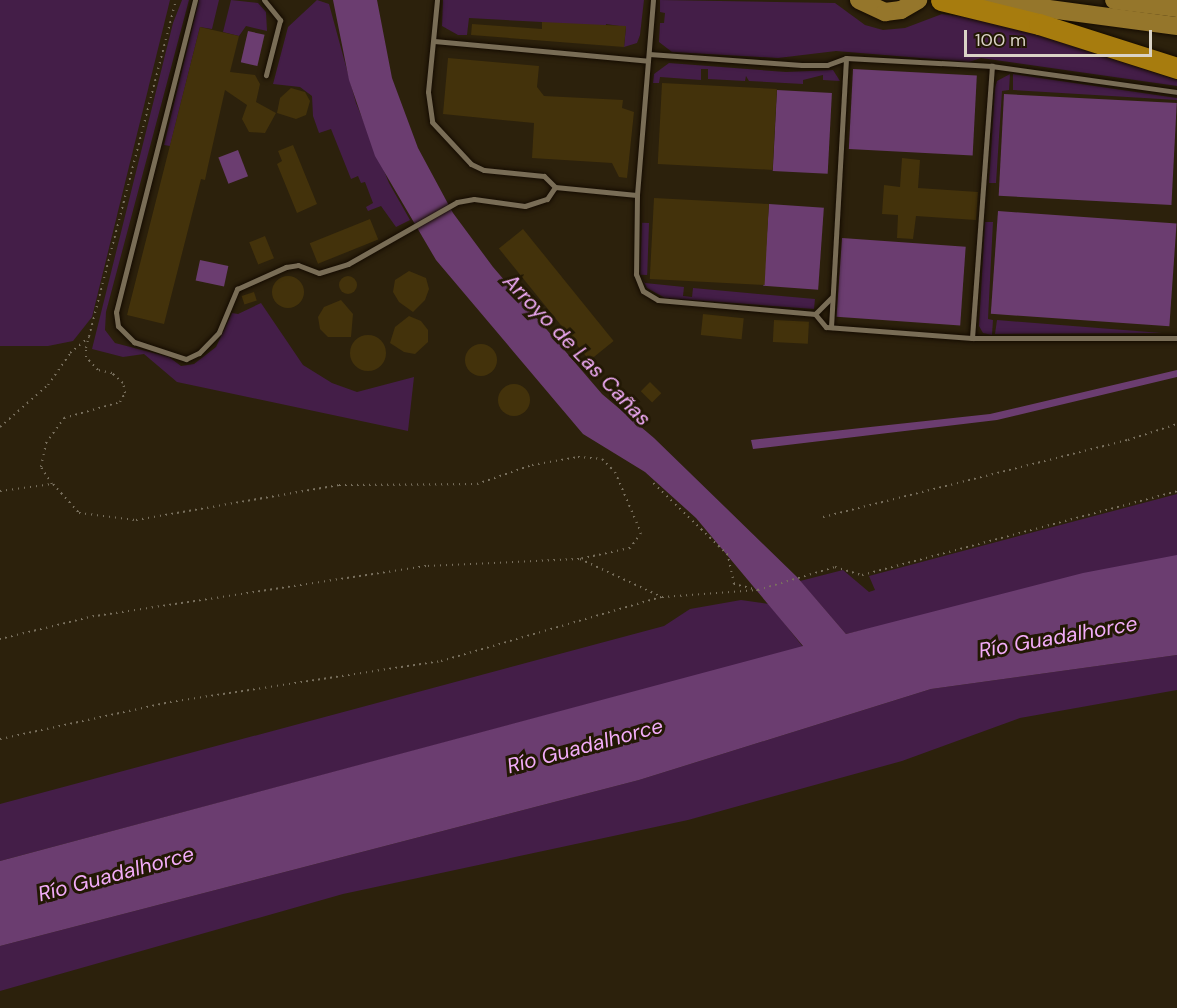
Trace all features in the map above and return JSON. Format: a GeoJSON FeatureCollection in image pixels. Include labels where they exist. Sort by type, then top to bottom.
{"type":"FeatureCollection","features":[{"type":"Feature","properties":{"kind":"highway"},"geometry":{"type":"LineString","coordinates":[[941,0],[1039,24],[1177,68]]}},
{"type":"Feature","properties":{"kind":"main road"},"geometry":{"type":"LineString","coordinates":[[859,0],[885,12],[902,10],[921,1]]}},
{"type":"Feature","properties":{"kind":"main road"},"geometry":{"type":"LineString","coordinates":[[982,0],[1177,26]]}},
{"type":"Feature","properties":{"kind":"main road"},"geometry":{"type":"LineString","coordinates":[[1114,0],[1177,8]]}},
{"type":"Feature","properties":{"kind":"lane"},"geometry":{"type":"LineString","coordinates":[[195,0],[116,312],[123,334],[134,342],[186,359],[210,346],[237,289],[286,267],[298,265],[319,273],[334,269],[410,230],[457,202],[474,199],[525,206],[546,199],[555,187]]}},
{"type":"Feature","properties":{"kind":"lane"},"geometry":{"type":"LineString","coordinates":[[264,0],[280,20],[267,75]]}},
{"type":"Feature","properties":{"kind":"lane"},"geometry":{"type":"LineString","coordinates":[[437,0],[428,93],[432,122],[471,164],[484,170],[544,176],[555,187],[637,195]]}},
{"type":"Feature","properties":{"kind":"lane"},"geometry":{"type":"LineString","coordinates":[[653,0],[637,195],[636,274],[643,291],[658,300],[814,314],[831,327],[972,338],[1177,338]]}},
{"type":"Feature","properties":{"kind":"lane"},"geometry":{"type":"LineString","coordinates":[[434,41],[648,57],[802,65],[827,65],[846,58],[992,66],[1177,92]]}},
{"type":"Feature","properties":{"kind":"lane"},"geometry":{"type":"LineString","coordinates":[[831,327],[846,58]]}},
{"type":"Feature","properties":{"kind":"lane"},"geometry":{"type":"LineString","coordinates":[[972,338],[992,66]]}},
{"type":"Feature","properties":{"kind":"lane"},"geometry":{"type":"LineString","coordinates":[[814,314],[833,295]]}},
{"type":"Feature","properties":{"kind":"path"},"geometry":{"type":"LineString","coordinates":[[0,639],[94,616],[426,566],[579,559],[630,548],[641,533],[615,472],[602,459],[578,457],[532,465],[477,484],[339,485],[136,520],[79,513],[52,484],[41,467],[46,443],[63,418],[120,402],[125,393],[123,383],[112,373],[98,370],[86,357],[89,337],[176,0]]}},
{"type":"Feature","properties":{"kind":"path"},"geometry":{"type":"LineString","coordinates":[[0,427],[48,385],[70,353],[89,337]]}},
{"type":"Feature","properties":{"kind":"path"},"geometry":{"type":"LineString","coordinates":[[823,517],[1128,440],[1177,424]]}},
{"type":"Feature","properties":{"kind":"path"},"geometry":{"type":"LineString","coordinates":[[651,481],[728,555],[734,584],[759,591]]}},
{"type":"Feature","properties":{"kind":"path"},"geometry":{"type":"LineString","coordinates":[[0,491],[52,484]]}},
{"type":"Feature","properties":{"kind":"path"},"geometry":{"type":"LineString","coordinates":[[0,739],[170,702],[441,661],[662,597],[759,591],[835,567],[862,575],[1177,491]]}},
{"type":"Feature","properties":{"kind":"path"},"geometry":{"type":"LineString","coordinates":[[579,559],[662,597]]}},
{"type":"Feature","properties":{"kind":"shaded area"},"geometry":{"type":"Polygon","coordinates":[[[0,0],[170,0],[92,317],[73,341],[48,346],[0,346],[0,0]]]}},
{"type":"Feature","properties":{"kind":"shaded area"},"geometry":{"type":"Polygon","coordinates":[[[182,0],[189,0],[106,312],[105,330],[115,343],[169,357],[181,366],[194,364],[216,347],[232,313],[238,314],[261,303],[303,365],[332,383],[357,392],[414,377],[408,431],[177,382],[144,354],[123,357],[92,349],[173,23],[182,0]]]}},
{"type":"Feature","properties":{"kind":"shaded area"},"geometry":{"type":"Polygon","coordinates":[[[199,0],[219,0],[212,29],[200,27],[170,146],[164,145],[199,0]]]}},
{"type":"Feature","properties":{"kind":"shaded area"},"geometry":{"type":"Polygon","coordinates":[[[231,0],[258,3],[266,12],[267,31],[246,26],[239,36],[223,32],[231,0]]]}},
{"type":"Feature","properties":{"kind":"shaded area"},"geometry":{"type":"Polygon","coordinates":[[[317,0],[329,4],[356,103],[389,183],[410,220],[396,227],[381,206],[368,211],[366,207],[373,203],[365,182],[361,183],[358,176],[351,179],[331,129],[319,133],[313,116],[312,96],[300,87],[273,84],[288,27],[317,0]]]}},
{"type":"Feature","properties":{"kind":"shaded area"},"geometry":{"type":"Polygon","coordinates":[[[443,0],[644,0],[637,43],[624,47],[626,27],[606,24],[604,45],[542,22],[469,18],[467,35],[458,35],[442,26],[443,0]]]}},
{"type":"Feature","properties":{"kind":"shaded area"},"geometry":{"type":"Polygon","coordinates":[[[660,0],[835,3],[865,25],[883,30],[905,28],[942,14],[993,20],[1177,80],[1177,86],[981,58],[969,62],[836,51],[778,58],[672,52],[659,42],[660,23],[664,23],[665,13],[660,12],[660,0]]]}},
{"type":"Feature","properties":{"kind":"shaded area"},"geometry":{"type":"Polygon","coordinates":[[[669,63],[786,72],[833,70],[840,81],[823,80],[823,75],[803,80],[803,84],[749,81],[746,76],[745,81],[708,79],[708,69],[701,69],[701,80],[660,77],[659,83],[653,83],[654,74],[669,63]]]}},
{"type":"Feature","properties":{"kind":"shaded area"},"geometry":{"type":"Polygon","coordinates":[[[1010,74],[1009,90],[1002,91],[996,183],[989,183],[995,88],[997,81],[1010,74]]]}},
{"type":"Feature","properties":{"kind":"shaded area"},"geometry":{"type":"Polygon","coordinates":[[[1013,74],[1177,98],[1177,100],[1013,90],[1013,74]]]}},
{"type":"Feature","properties":{"kind":"shaded area"},"geometry":{"type":"Polygon","coordinates":[[[985,222],[993,222],[988,319],[993,320],[992,335],[983,333],[979,326],[985,222]]]}},
{"type":"Feature","properties":{"kind":"shaded area"},"geometry":{"type":"Polygon","coordinates":[[[642,223],[649,223],[647,275],[640,275],[642,223]]]}},
{"type":"Feature","properties":{"kind":"shaded area"},"geometry":{"type":"Polygon","coordinates":[[[641,277],[645,283],[684,287],[683,296],[692,297],[693,288],[815,299],[814,309],[665,298],[647,288],[641,277]]]}},
{"type":"Feature","properties":{"kind":"shaded area"},"geometry":{"type":"Polygon","coordinates":[[[997,320],[1162,333],[995,334],[997,320]]]}},
{"type":"Feature","properties":{"kind":"shaded area"},"geometry":{"type":"Polygon","coordinates":[[[1177,494],[1177,557],[846,634],[800,581],[843,570],[869,592],[875,590],[869,576],[1177,494]]]}},
{"type":"Feature","properties":{"kind":"shaded area"},"geometry":{"type":"Polygon","coordinates":[[[741,600],[769,604],[803,647],[0,861],[0,804],[664,626],[690,609],[741,600]]]}},
{"type":"Feature","properties":{"kind":"shaded area"},"geometry":{"type":"Polygon","coordinates":[[[1177,655],[1177,690],[1020,718],[902,761],[688,820],[343,894],[0,991],[0,946],[639,780],[931,689],[1177,655]]]}},
{"type":"Feature","properties":{"kind":"water","name":"Río Guadalhorce"},"geometry":{"type":"Polygon","coordinates":[[[333,0],[377,0],[392,78],[418,148],[453,213],[493,267],[602,394],[654,438],[797,577],[846,634],[1083,573],[1177,555],[1177,655],[931,689],[639,780],[0,946],[0,861],[803,646],[696,518],[645,472],[583,434],[436,260],[375,156],[349,80],[333,0]]]}},
{"type":"Feature","properties":{"kind":"water"},"geometry":{"type":"Polygon","coordinates":[[[248,31],[265,35],[257,66],[241,62],[248,31]]]}},
{"type":"Feature","properties":{"kind":"water"},"geometry":{"type":"Polygon","coordinates":[[[853,69],[977,75],[973,155],[849,149],[853,69]]]}},
{"type":"Feature","properties":{"kind":"water"},"geometry":{"type":"Polygon","coordinates":[[[777,90],[832,93],[828,174],[773,171],[777,90]]]}},
{"type":"Feature","properties":{"kind":"water"},"geometry":{"type":"Polygon","coordinates":[[[1004,94],[1177,103],[1171,205],[999,196],[1004,94]]]}},
{"type":"Feature","properties":{"kind":"water"},"geometry":{"type":"Polygon","coordinates":[[[238,150],[248,176],[228,184],[218,158],[238,150]]]}},
{"type":"Feature","properties":{"kind":"water"},"geometry":{"type":"Polygon","coordinates":[[[769,204],[824,208],[818,290],[763,286],[769,204]]]}},
{"type":"Feature","properties":{"kind":"water"},"geometry":{"type":"Polygon","coordinates":[[[998,211],[1177,223],[1169,326],[991,314],[998,211]]]}},
{"type":"Feature","properties":{"kind":"water"},"geometry":{"type":"Polygon","coordinates":[[[842,238],[966,247],[960,325],[836,317],[842,238]]]}},
{"type":"Feature","properties":{"kind":"water"},"geometry":{"type":"Polygon","coordinates":[[[200,260],[228,266],[224,287],[196,281],[200,260]]]}},
{"type":"Feature","properties":{"kind":"water"},"geometry":{"type":"Polygon","coordinates":[[[1177,370],[1177,377],[997,420],[753,449],[751,440],[990,414],[1177,370]]]}},
{"type":"Feature","properties":{"kind":"building"},"geometry":{"type":"Polygon","coordinates":[[[542,22],[626,26],[624,47],[471,35],[472,24],[542,29],[542,22]]]}},
{"type":"Feature","properties":{"kind":"building"},"geometry":{"type":"Polygon","coordinates":[[[200,27],[239,36],[230,72],[255,75],[260,84],[256,102],[276,113],[265,133],[249,132],[242,119],[247,105],[225,90],[205,180],[201,179],[164,324],[127,315],[200,27]]]}},
{"type":"Feature","properties":{"kind":"building"},"geometry":{"type":"Polygon","coordinates":[[[448,58],[539,66],[537,87],[544,96],[623,100],[622,108],[634,112],[627,178],[619,177],[612,163],[532,158],[534,123],[443,114],[448,58]]]}},
{"type":"Feature","properties":{"kind":"building"},"geometry":{"type":"Polygon","coordinates":[[[662,83],[777,89],[773,170],[658,164],[662,83]]]}},
{"type":"Feature","properties":{"kind":"building"},"geometry":{"type":"Polygon","coordinates":[[[291,88],[305,92],[310,101],[306,115],[296,119],[277,113],[280,98],[291,88]]]}},
{"type":"Feature","properties":{"kind":"building"},"geometry":{"type":"Polygon","coordinates":[[[293,145],[317,204],[297,213],[277,164],[282,161],[278,151],[293,145]]]}},
{"type":"Feature","properties":{"kind":"building"},"geometry":{"type":"Polygon","coordinates":[[[902,158],[920,160],[918,188],[978,192],[976,220],[916,216],[913,239],[897,238],[898,215],[882,214],[884,185],[900,187],[902,158]]]}},
{"type":"Feature","properties":{"kind":"building"},"geometry":{"type":"Polygon","coordinates":[[[654,198],[769,204],[765,285],[650,279],[654,198]]]}},
{"type":"Feature","properties":{"kind":"building"},"geometry":{"type":"Polygon","coordinates":[[[370,219],[378,239],[318,264],[310,243],[370,219]]]}},
{"type":"Feature","properties":{"kind":"building"},"geometry":{"type":"Polygon","coordinates":[[[523,229],[614,341],[590,360],[499,249],[523,229]]]}},
{"type":"Feature","properties":{"kind":"building"},"geometry":{"type":"Polygon","coordinates":[[[265,236],[274,258],[258,265],[249,242],[265,236]]]}},
{"type":"Feature","properties":{"kind":"building"},"geometry":{"type":"Polygon","coordinates":[[[409,271],[426,278],[429,289],[425,300],[413,312],[399,302],[393,292],[395,280],[409,271]]]}},
{"type":"Feature","properties":{"kind":"building"},"geometry":{"type":"Polygon","coordinates":[[[288,276],[299,281],[304,292],[299,303],[288,308],[277,303],[272,292],[277,281],[288,276]]]}},
{"type":"Feature","properties":{"kind":"building"},"geometry":{"type":"Polygon","coordinates":[[[344,276],[352,276],[357,281],[355,292],[344,294],[339,289],[339,281],[344,276]]]}},
{"type":"Feature","properties":{"kind":"building"},"geometry":{"type":"Polygon","coordinates":[[[254,292],[257,301],[244,305],[242,296],[254,292]]]}},
{"type":"Feature","properties":{"kind":"building"},"geometry":{"type":"Polygon","coordinates":[[[341,300],[353,314],[351,337],[328,337],[320,329],[318,317],[324,307],[341,300]]]}},
{"type":"Feature","properties":{"kind":"building"},"geometry":{"type":"Polygon","coordinates":[[[703,314],[744,318],[742,339],[701,335],[703,314]]]}},
{"type":"Feature","properties":{"kind":"building"},"geometry":{"type":"Polygon","coordinates":[[[409,316],[421,321],[428,330],[428,342],[415,354],[404,352],[390,343],[395,327],[409,316]]]}},
{"type":"Feature","properties":{"kind":"building"},"geometry":{"type":"Polygon","coordinates":[[[774,320],[809,322],[808,344],[773,342],[774,320]]]}},
{"type":"Feature","properties":{"kind":"building"},"geometry":{"type":"Polygon","coordinates":[[[368,335],[381,340],[386,353],[381,366],[368,371],[355,366],[350,353],[355,340],[368,335]]]}},
{"type":"Feature","properties":{"kind":"building"},"geometry":{"type":"Polygon","coordinates":[[[481,344],[492,349],[497,360],[492,371],[481,376],[470,371],[465,360],[470,349],[481,344]]]}},
{"type":"Feature","properties":{"kind":"building"},"geometry":{"type":"Polygon","coordinates":[[[650,382],[661,393],[652,403],[641,391],[650,382]]]}},
{"type":"Feature","properties":{"kind":"building"},"geometry":{"type":"Polygon","coordinates":[[[514,384],[525,389],[530,400],[525,411],[514,416],[503,411],[498,400],[503,389],[514,384]]]}},
{"type":"Feature","properties":{"kind":"water label","name":"Arroyo de Las Cañas"},"geometry":{"type":"Point","coordinates":[577,350]}}]}
